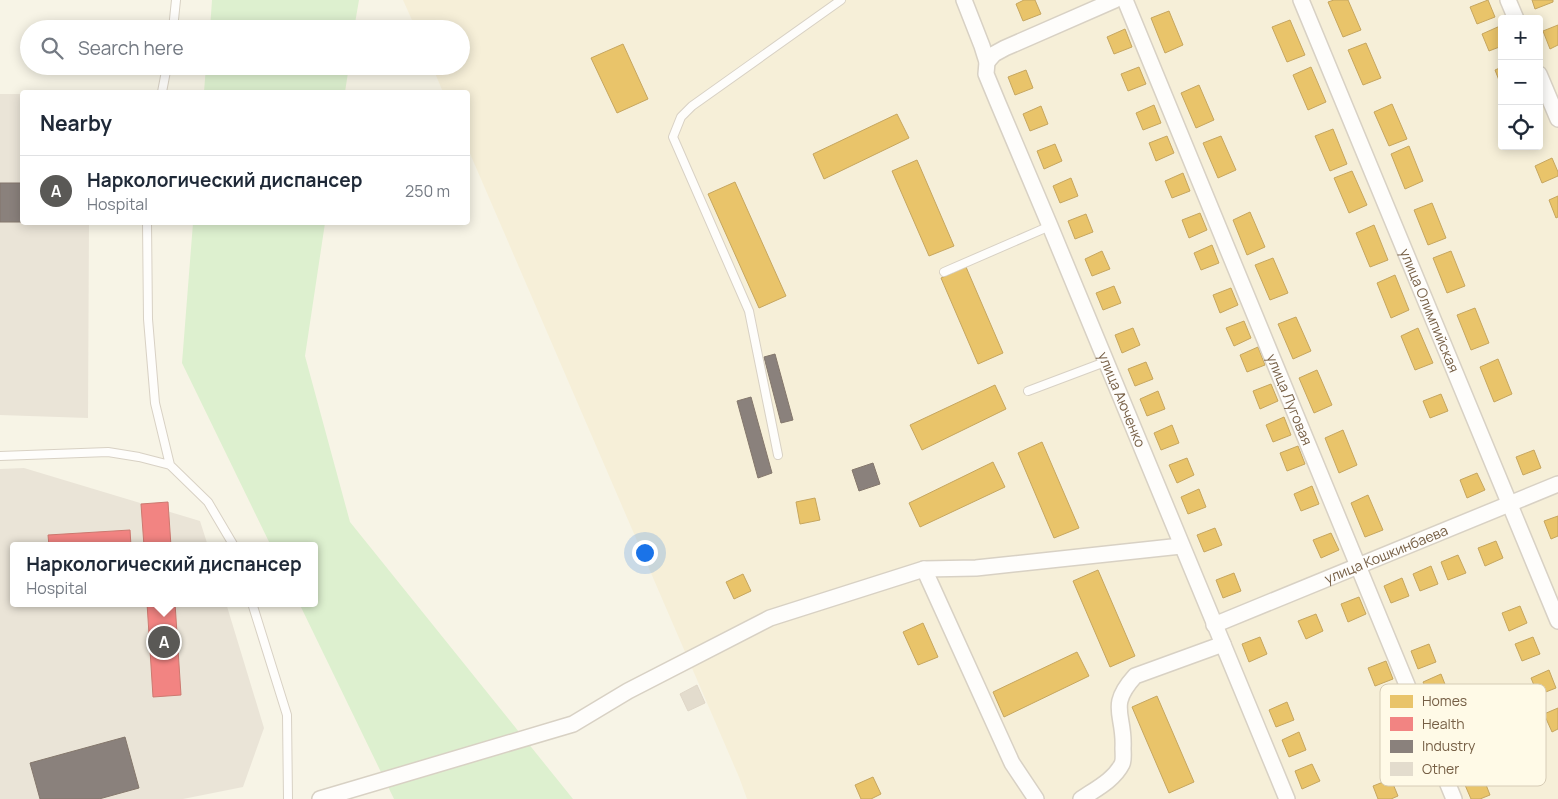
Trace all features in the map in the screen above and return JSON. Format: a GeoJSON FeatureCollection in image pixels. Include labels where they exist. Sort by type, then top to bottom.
{"type":"FeatureCollection","features":[{"type":"Feature","properties":{"kind":"street","name":"улица Аюченко"},"geometry":{"type":"LineString","coordinates":[[964,0],[987,62],[986,74],[1287,799]]}},
{"type":"Feature","properties":{"kind":"street"},"geometry":{"type":"LineString","coordinates":[[987,62],[994,54],[1005,48],[1115,0]]}},
{"type":"Feature","properties":{"kind":"street","name":"улица Луговая"},"geometry":{"type":"LineString","coordinates":[[1126,0],[1407,684]]}},
{"type":"Feature","properties":{"kind":"street","name":"улица Олимпийская"},"geometry":{"type":"LineString","coordinates":[[1301,0],[1558,621]]}},
{"type":"Feature","properties":{"kind":"street"},"geometry":{"type":"LineString","coordinates":[[1508,0],[1514,15]]}},
{"type":"Feature","properties":{"kind":"street"},"geometry":{"type":"LineString","coordinates":[[1543,83],[1558,119]]}},
{"type":"Feature","properties":{"kind":"street","name":"улица Кошкинбаева"},"geometry":{"type":"LineString","coordinates":[[1214,625],[1558,484]]}},
{"type":"Feature","properties":{"kind":"street"},"geometry":{"type":"LineString","coordinates":[[320,799],[574,724],[628,691],[770,618],[924,569],[976,568],[1181,546]]}},
{"type":"Feature","properties":{"kind":"street"},"geometry":{"type":"LineString","coordinates":[[924,569],[1012,763],[1036,799]]}},
{"type":"Feature","properties":{"kind":"street"},"geometry":{"type":"LineString","coordinates":[[1081,799],[1110,780],[1123,763],[1124,738],[1118,710],[1122,694],[1128,684],[1136,676],[1223,644]]}},
{"type":"Feature","properties":{"kind":"street","name":"улица Луговая"},"geometry":{"type":"LineString","coordinates":[[1449,786],[1454,799]]}},
{"type":"Feature","properties":{"kind":"lane"},"geometry":{"type":"LineString","coordinates":[[174,20],[176,0]]}},
{"type":"Feature","properties":{"kind":"lane"},"geometry":{"type":"LineString","coordinates":[[778,454],[749,311],[673,137],[681,117],[692,106],[841,0]]}},
{"type":"Feature","properties":{"kind":"lane"},"geometry":{"type":"LineString","coordinates":[[162,90],[165,75]]}},
{"type":"Feature","properties":{"kind":"lane"},"geometry":{"type":"LineString","coordinates":[[147,225],[148,319],[155,403],[170,464],[208,502],[232,542]]}},
{"type":"Feature","properties":{"kind":"lane"},"geometry":{"type":"LineString","coordinates":[[944,272],[1050,226]]}},
{"type":"Feature","properties":{"kind":"lane"},"geometry":{"type":"LineString","coordinates":[[1028,391],[1105,362]]}},
{"type":"Feature","properties":{"kind":"lane"},"geometry":{"type":"LineString","coordinates":[[0,456],[108,452],[170,464]]}},
{"type":"Feature","properties":{"kind":"lane"},"geometry":{"type":"LineString","coordinates":[[253,607],[287,715],[288,799]]}},
{"type":"Feature","properties":{"kind":"shaded area"},"geometry":{"type":"Polygon","coordinates":[[[403,0],[1558,0],[1558,799],[747,799],[470,154],[470,90],[442,90],[436,75],[470,75],[470,20],[412,20],[403,0]]]}},
{"type":"Feature","properties":{"kind":"shaded area"},"geometry":{"type":"Polygon","coordinates":[[[0,94],[20,94],[20,225],[89,225],[88,418],[0,415],[0,94]]]}},
{"type":"Feature","properties":{"kind":"shaded area"},"geometry":{"type":"Polygon","coordinates":[[[24,468],[200,521],[207,542],[10,542],[10,607],[227,607],[264,728],[243,787],[183,799],[0,799],[0,469],[24,468]]]}},
{"type":"Feature","properties":{"kind":"green space"},"geometry":{"type":"Polygon","coordinates":[[[212,0],[359,0],[356,20],[211,20],[212,0]]]}},
{"type":"Feature","properties":{"kind":"green space"},"geometry":{"type":"Polygon","coordinates":[[[205,75],[348,75],[345,90],[204,90],[205,75]]]}},
{"type":"Feature","properties":{"kind":"green space"},"geometry":{"type":"Polygon","coordinates":[[[193,225],[325,225],[305,356],[350,522],[573,799],[394,799],[301,607],[318,607],[318,542],[269,542],[182,363],[193,225]]]}},
{"type":"Feature","properties":{"kind":"building: Homes"},"geometry":{"type":"Polygon","coordinates":[[[1024,0],[1035,0],[1041,14],[1023,21],[1016,4],[1024,0]]]}},
{"type":"Feature","properties":{"kind":"building: Homes"},"geometry":{"type":"Polygon","coordinates":[[[1348,0],[1361,30],[1343,37],[1328,2],[1348,0]]]}},
{"type":"Feature","properties":{"kind":"building: Homes"},"geometry":{"type":"Polygon","coordinates":[[[1488,0],[1495,17],[1477,24],[1470,7],[1488,0]]]}},
{"type":"Feature","properties":{"kind":"building: Homes"},"geometry":{"type":"Polygon","coordinates":[[[1532,0],[1553,0],[1553,2],[1535,9],[1532,0]]]}},
{"type":"Feature","properties":{"kind":"building: Homes"},"geometry":{"type":"Polygon","coordinates":[[[1169,11],[1183,45],[1165,53],[1151,18],[1169,11]]]}},
{"type":"Feature","properties":{"kind":"building: Homes"},"geometry":{"type":"Polygon","coordinates":[[[1290,20],[1305,55],[1287,62],[1272,27],[1290,20]]]}},
{"type":"Feature","properties":{"kind":"building: Homes"},"geometry":{"type":"Polygon","coordinates":[[[1558,25],[1558,45],[1550,49],[1543,31],[1558,25]]]}},
{"type":"Feature","properties":{"kind":"building: Homes"},"geometry":{"type":"Polygon","coordinates":[[[1498,27],[1498,48],[1489,51],[1482,34],[1498,27]]]}},
{"type":"Feature","properties":{"kind":"building: Homes"},"geometry":{"type":"Polygon","coordinates":[[[1125,29],[1132,47],[1114,54],[1107,37],[1125,29]]]}},
{"type":"Feature","properties":{"kind":"building: Homes"},"geometry":{"type":"Polygon","coordinates":[[[1366,43],[1381,78],[1363,85],[1348,50],[1366,43]]]}},
{"type":"Feature","properties":{"kind":"building: Homes"},"geometry":{"type":"Polygon","coordinates":[[[623,44],[648,99],[617,113],[591,58],[623,44]]]}},
{"type":"Feature","properties":{"kind":"building: Homes"},"geometry":{"type":"Polygon","coordinates":[[[1139,67],[1146,84],[1128,91],[1121,74],[1139,67]]]}},
{"type":"Feature","properties":{"kind":"building: Homes"},"geometry":{"type":"Polygon","coordinates":[[[1311,67],[1326,102],[1308,110],[1293,75],[1311,67]]]}},
{"type":"Feature","properties":{"kind":"building: Homes"},"geometry":{"type":"Polygon","coordinates":[[[1026,70],[1033,88],[1015,95],[1008,77],[1026,70]]]}},
{"type":"Feature","properties":{"kind":"building: Homes"},"geometry":{"type":"Polygon","coordinates":[[[1199,85],[1214,120],[1196,128],[1181,93],[1199,85]]]}},
{"type":"Feature","properties":{"kind":"building: Homes"},"geometry":{"type":"Polygon","coordinates":[[[1392,104],[1407,139],[1389,146],[1374,112],[1392,104]]]}},
{"type":"Feature","properties":{"kind":"building: Homes"},"geometry":{"type":"Polygon","coordinates":[[[1154,105],[1161,123],[1143,130],[1136,113],[1154,105]]]}},
{"type":"Feature","properties":{"kind":"building: Homes"},"geometry":{"type":"Polygon","coordinates":[[[1041,106],[1048,124],[1030,131],[1023,114],[1041,106]]]}},
{"type":"Feature","properties":{"kind":"building: Homes"},"geometry":{"type":"Polygon","coordinates":[[[897,114],[909,138],[824,179],[813,154],[897,114]]]}},
{"type":"Feature","properties":{"kind":"building: Homes"},"geometry":{"type":"Polygon","coordinates":[[[1333,129],[1347,164],[1330,171],[1315,136],[1333,129]]]}},
{"type":"Feature","properties":{"kind":"building: Homes"},"geometry":{"type":"Polygon","coordinates":[[[1167,136],[1174,153],[1156,161],[1149,143],[1167,136]]]}},
{"type":"Feature","properties":{"kind":"building: Homes"},"geometry":{"type":"Polygon","coordinates":[[[1221,136],[1236,170],[1218,178],[1203,143],[1221,136]]]}},
{"type":"Feature","properties":{"kind":"building: Homes"},"geometry":{"type":"Polygon","coordinates":[[[1055,144],[1062,161],[1044,169],[1037,151],[1055,144]]]}},
{"type":"Feature","properties":{"kind":"building: Homes"},"geometry":{"type":"Polygon","coordinates":[[[1409,146],[1423,181],[1405,189],[1391,154],[1409,146]]]}},
{"type":"Feature","properties":{"kind":"building: Homes"},"geometry":{"type":"Polygon","coordinates":[[[1552,158],[1558,176],[1542,183],[1535,166],[1552,158]]]}},
{"type":"Feature","properties":{"kind":"building: Homes"},"geometry":{"type":"Polygon","coordinates":[[[917,160],[954,246],[929,256],[892,171],[917,160]]]}},
{"type":"Feature","properties":{"kind":"building: Homes"},"geometry":{"type":"Polygon","coordinates":[[[1352,171],[1367,205],[1349,213],[1334,178],[1352,171]]]}},
{"type":"Feature","properties":{"kind":"building: Homes"},"geometry":{"type":"Polygon","coordinates":[[[1183,173],[1190,191],[1172,198],[1165,181],[1183,173]]]}},
{"type":"Feature","properties":{"kind":"building: Homes"},"geometry":{"type":"Polygon","coordinates":[[[1071,178],[1078,196],[1060,203],[1053,186],[1071,178]]]}},
{"type":"Feature","properties":{"kind":"building: Homes"},"geometry":{"type":"Polygon","coordinates":[[[735,182],[786,296],[759,308],[708,194],[735,182]]]}},
{"type":"Feature","properties":{"kind":"building: Homes"},"geometry":{"type":"Polygon","coordinates":[[[1558,196],[1558,217],[1556,218],[1549,200],[1558,196]]]}},
{"type":"Feature","properties":{"kind":"building: Homes"},"geometry":{"type":"Polygon","coordinates":[[[1432,203],[1446,238],[1428,245],[1414,210],[1432,203]]]}},
{"type":"Feature","properties":{"kind":"building: Homes"},"geometry":{"type":"Polygon","coordinates":[[[1250,212],[1265,247],[1247,255],[1233,220],[1250,212]]]}},
{"type":"Feature","properties":{"kind":"building: Homes"},"geometry":{"type":"Polygon","coordinates":[[[1200,213],[1207,230],[1189,238],[1182,220],[1200,213]]]}},
{"type":"Feature","properties":{"kind":"building: Homes"},"geometry":{"type":"Polygon","coordinates":[[[1086,214],[1093,232],[1075,239],[1068,221],[1086,214]]]}},
{"type":"Feature","properties":{"kind":"building: Homes"},"geometry":{"type":"Polygon","coordinates":[[[1374,225],[1388,260],[1370,267],[1356,233],[1374,225]]]}},
{"type":"Feature","properties":{"kind":"building: Homes"},"geometry":{"type":"Polygon","coordinates":[[[1212,245],[1219,263],[1201,270],[1194,253],[1212,245]]]}},
{"type":"Feature","properties":{"kind":"building: Homes"},"geometry":{"type":"Polygon","coordinates":[[[1102,251],[1110,269],[1092,276],[1085,259],[1102,251]]]}},
{"type":"Feature","properties":{"kind":"building: Homes"},"geometry":{"type":"Polygon","coordinates":[[[1451,251],[1465,286],[1447,293],[1433,258],[1451,251]]]}},
{"type":"Feature","properties":{"kind":"building: Homes"},"geometry":{"type":"Polygon","coordinates":[[[1273,258],[1288,293],[1270,300],[1255,265],[1273,258]]]}},
{"type":"Feature","properties":{"kind":"building: Homes"},"geometry":{"type":"Polygon","coordinates":[[[966,267],[1003,353],[978,364],[941,278],[966,267]]]}},
{"type":"Feature","properties":{"kind":"building: Homes"},"geometry":{"type":"Polygon","coordinates":[[[1395,275],[1409,310],[1391,318],[1377,283],[1395,275]]]}},
{"type":"Feature","properties":{"kind":"building: Homes"},"geometry":{"type":"Polygon","coordinates":[[[1114,286],[1121,303],[1103,310],[1096,293],[1114,286]]]}},
{"type":"Feature","properties":{"kind":"building: Homes"},"geometry":{"type":"Polygon","coordinates":[[[1231,288],[1238,305],[1220,313],[1213,295],[1231,288]]]}},
{"type":"Feature","properties":{"kind":"building: Homes"},"geometry":{"type":"Polygon","coordinates":[[[1475,308],[1489,343],[1471,350],[1457,315],[1475,308]]]}},
{"type":"Feature","properties":{"kind":"building: Homes"},"geometry":{"type":"Polygon","coordinates":[[[1296,317],[1311,351],[1293,359],[1278,324],[1296,317]]]}},
{"type":"Feature","properties":{"kind":"building: Homes"},"geometry":{"type":"Polygon","coordinates":[[[1244,321],[1251,338],[1234,346],[1226,328],[1244,321]]]}},
{"type":"Feature","properties":{"kind":"building: Homes"},"geometry":{"type":"Polygon","coordinates":[[[1133,328],[1140,345],[1122,353],[1115,335],[1133,328]]]}},
{"type":"Feature","properties":{"kind":"building: Homes"},"geometry":{"type":"Polygon","coordinates":[[[1418,328],[1433,363],[1415,370],[1401,336],[1418,328]]]}},
{"type":"Feature","properties":{"kind":"building: Homes"},"geometry":{"type":"Polygon","coordinates":[[[1258,347],[1265,365],[1247,372],[1240,355],[1258,347]]]}},
{"type":"Feature","properties":{"kind":"building: Homes"},"geometry":{"type":"Polygon","coordinates":[[[1498,359],[1512,394],[1494,402],[1480,367],[1498,359]]]}},
{"type":"Feature","properties":{"kind":"building: Homes"},"geometry":{"type":"Polygon","coordinates":[[[1146,362],[1153,379],[1135,386],[1128,369],[1146,362]]]}},
{"type":"Feature","properties":{"kind":"building: Homes"},"geometry":{"type":"Polygon","coordinates":[[[1317,370],[1332,405],[1314,413],[1299,378],[1317,370]]]}},
{"type":"Feature","properties":{"kind":"building: Homes"},"geometry":{"type":"Polygon","coordinates":[[[1271,384],[1278,401],[1260,409],[1253,391],[1271,384]]]}},
{"type":"Feature","properties":{"kind":"building: Homes"},"geometry":{"type":"Polygon","coordinates":[[[995,385],[1006,409],[922,450],[910,425],[995,385]]]}},
{"type":"Feature","properties":{"kind":"building: Homes"},"geometry":{"type":"Polygon","coordinates":[[[1158,391],[1165,409],[1147,416],[1140,399],[1158,391]]]}},
{"type":"Feature","properties":{"kind":"building: Homes"},"geometry":{"type":"Polygon","coordinates":[[[1441,394],[1448,411],[1430,418],[1423,401],[1441,394]]]}},
{"type":"Feature","properties":{"kind":"building: Homes"},"geometry":{"type":"Polygon","coordinates":[[[1284,417],[1291,435],[1273,442],[1266,425],[1284,417]]]}},
{"type":"Feature","properties":{"kind":"building: Homes"},"geometry":{"type":"Polygon","coordinates":[[[1172,425],[1179,443],[1161,450],[1154,433],[1172,425]]]}},
{"type":"Feature","properties":{"kind":"building: Homes"},"geometry":{"type":"Polygon","coordinates":[[[1343,430],[1357,465],[1339,473],[1325,438],[1343,430]]]}},
{"type":"Feature","properties":{"kind":"building: Homes"},"geometry":{"type":"Polygon","coordinates":[[[1042,442],[1079,528],[1054,538],[1018,453],[1042,442]]]}},
{"type":"Feature","properties":{"kind":"building: Homes"},"geometry":{"type":"Polygon","coordinates":[[[1298,446],[1305,464],[1287,471],[1280,453],[1298,446]]]}},
{"type":"Feature","properties":{"kind":"building: Homes"},"geometry":{"type":"Polygon","coordinates":[[[1534,450],[1541,468],[1523,475],[1516,457],[1534,450]]]}},
{"type":"Feature","properties":{"kind":"building: Homes"},"geometry":{"type":"Polygon","coordinates":[[[1187,458],[1194,475],[1177,483],[1169,465],[1187,458]]]}},
{"type":"Feature","properties":{"kind":"building: Homes"},"geometry":{"type":"Polygon","coordinates":[[[993,462],[1005,487],[920,527],[909,503],[993,462]]]}},
{"type":"Feature","properties":{"kind":"building: Homes"},"geometry":{"type":"Polygon","coordinates":[[[1477,473],[1485,490],[1467,498],[1460,480],[1477,473]]]}},
{"type":"Feature","properties":{"kind":"building: Homes"},"geometry":{"type":"Polygon","coordinates":[[[1312,486],[1319,504],[1301,511],[1294,494],[1312,486]]]}},
{"type":"Feature","properties":{"kind":"building: Homes"},"geometry":{"type":"Polygon","coordinates":[[[1199,489],[1206,507],[1188,514],[1181,497],[1199,489]]]}},
{"type":"Feature","properties":{"kind":"building: Homes"},"geometry":{"type":"Polygon","coordinates":[[[1368,495],[1383,530],[1365,537],[1351,503],[1368,495]]]}},
{"type":"Feature","properties":{"kind":"building: Homes"},"geometry":{"type":"Polygon","coordinates":[[[815,498],[820,520],[800,524],[796,502],[815,498]]]}},
{"type":"Feature","properties":{"kind":"building: Homes"},"geometry":{"type":"Polygon","coordinates":[[[1558,516],[1558,536],[1551,539],[1544,521],[1558,516]]]}},
{"type":"Feature","properties":{"kind":"building: Homes"},"geometry":{"type":"Polygon","coordinates":[[[1215,528],[1222,545],[1204,552],[1197,535],[1215,528]]]}},
{"type":"Feature","properties":{"kind":"building: Homes"},"geometry":{"type":"Polygon","coordinates":[[[1331,533],[1339,550],[1321,558],[1313,540],[1331,533]]]}},
{"type":"Feature","properties":{"kind":"building: Homes"},"geometry":{"type":"Polygon","coordinates":[[[1496,541],[1503,558],[1485,566],[1478,548],[1496,541]]]}},
{"type":"Feature","properties":{"kind":"building: Homes"},"geometry":{"type":"Polygon","coordinates":[[[1458,555],[1466,573],[1448,580],[1441,562],[1458,555]]]}},
{"type":"Feature","properties":{"kind":"building: Homes"},"geometry":{"type":"Polygon","coordinates":[[[1431,566],[1438,584],[1420,591],[1413,574],[1431,566]]]}},
{"type":"Feature","properties":{"kind":"building: Homes"},"geometry":{"type":"Polygon","coordinates":[[[1098,570],[1135,656],[1110,667],[1073,581],[1098,570]]]}},
{"type":"Feature","properties":{"kind":"building: Homes"},"geometry":{"type":"Polygon","coordinates":[[[1234,573],[1241,591],[1223,598],[1216,580],[1234,573]]]}},
{"type":"Feature","properties":{"kind":"building: Homes"},"geometry":{"type":"Polygon","coordinates":[[[743,574],[751,591],[734,599],[726,582],[743,574]]]}},
{"type":"Feature","properties":{"kind":"building: Homes"},"geometry":{"type":"Polygon","coordinates":[[[1402,578],[1409,596],[1391,603],[1384,586],[1402,578]]]}},
{"type":"Feature","properties":{"kind":"building: Homes"},"geometry":{"type":"Polygon","coordinates":[[[1359,597],[1366,614],[1348,622],[1341,604],[1359,597]]]}},
{"type":"Feature","properties":{"kind":"building: Homes"},"geometry":{"type":"Polygon","coordinates":[[[1520,606],[1527,623],[1509,631],[1502,613],[1520,606]]]}},
{"type":"Feature","properties":{"kind":"building: Homes"},"geometry":{"type":"Polygon","coordinates":[[[1316,614],[1323,631],[1306,639],[1298,621],[1316,614]]]}},
{"type":"Feature","properties":{"kind":"building: Homes"},"geometry":{"type":"Polygon","coordinates":[[[923,623],[938,657],[918,665],[903,632],[923,623]]]}},
{"type":"Feature","properties":{"kind":"building: Homes"},"geometry":{"type":"Polygon","coordinates":[[[1260,637],[1267,654],[1249,662],[1242,644],[1260,637]]]}},
{"type":"Feature","properties":{"kind":"building: Homes"},"geometry":{"type":"Polygon","coordinates":[[[1533,637],[1540,654],[1522,661],[1515,644],[1533,637]]]}},
{"type":"Feature","properties":{"kind":"building: Homes"},"geometry":{"type":"Polygon","coordinates":[[[1429,644],[1436,662],[1418,669],[1411,651],[1429,644]]]}},
{"type":"Feature","properties":{"kind":"building: Homes"},"geometry":{"type":"Polygon","coordinates":[[[1077,652],[1089,676],[1004,717],[993,692],[1077,652]]]}},
{"type":"Feature","properties":{"kind":"building: Homes"},"geometry":{"type":"Polygon","coordinates":[[[1386,661],[1393,679],[1375,686],[1368,668],[1386,661]]]}},
{"type":"Feature","properties":{"kind":"building: Homes"},"geometry":{"type":"Polygon","coordinates":[[[1549,670],[1556,688],[1546,692],[1546,684],[1533,684],[1531,678],[1549,670]]]}},
{"type":"Feature","properties":{"kind":"building: Homes"},"geometry":{"type":"Polygon","coordinates":[[[1441,674],[1445,684],[1424,684],[1423,682],[1441,674]]]}},
{"type":"Feature","properties":{"kind":"building: Homes"},"geometry":{"type":"Polygon","coordinates":[[[1157,696],[1194,782],[1169,793],[1132,707],[1157,696]]]}},
{"type":"Feature","properties":{"kind":"building: Homes"},"geometry":{"type":"Polygon","coordinates":[[[1287,702],[1294,720],[1276,727],[1269,710],[1287,702]]]}},
{"type":"Feature","properties":{"kind":"building: Homes"},"geometry":{"type":"Polygon","coordinates":[[[1558,708],[1558,729],[1552,732],[1546,718],[1546,713],[1558,708]]]}},
{"type":"Feature","properties":{"kind":"building: Homes"},"geometry":{"type":"Polygon","coordinates":[[[1299,732],[1306,750],[1289,757],[1282,740],[1299,732]]]}},
{"type":"Feature","properties":{"kind":"building: Homes"},"geometry":{"type":"Polygon","coordinates":[[[1312,764],[1320,781],[1302,789],[1295,771],[1312,764]]]}},
{"type":"Feature","properties":{"kind":"building: Homes"},"geometry":{"type":"Polygon","coordinates":[[[873,777],[881,794],[871,799],[861,799],[855,785],[873,777]]]}},
{"type":"Feature","properties":{"kind":"building: Homes"},"geometry":{"type":"Polygon","coordinates":[[[1380,783],[1380,786],[1394,786],[1398,796],[1391,799],[1378,799],[1373,786],[1380,783]]]}},
{"type":"Feature","properties":{"kind":"building: Homes"},"geometry":{"type":"Polygon","coordinates":[[[1465,786],[1486,786],[1490,795],[1480,799],[1471,799],[1465,786]]]}},
{"type":"Feature","properties":{"kind":"building: Health"},"geometry":{"type":"Polygon","coordinates":[[[168,502],[171,542],[144,542],[141,504],[168,502]]]}},
{"type":"Feature","properties":{"kind":"building: Health"},"geometry":{"type":"Polygon","coordinates":[[[130,530],[131,542],[49,542],[48,535],[130,530]]]}},
{"type":"Feature","properties":{"kind":"building: Health"},"geometry":{"type":"Polygon","coordinates":[[[147,607],[175,607],[181,695],[153,697],[147,607]]]}},
{"type":"Feature","properties":{"kind":"building: Industry"},"geometry":{"type":"Polygon","coordinates":[[[0,183],[20,183],[20,222],[0,222],[0,183]]]}},
{"type":"Feature","properties":{"kind":"building: Industry"},"geometry":{"type":"Polygon","coordinates":[[[775,354],[793,420],[781,423],[764,357],[775,354]]]}},
{"type":"Feature","properties":{"kind":"building: Industry"},"geometry":{"type":"Polygon","coordinates":[[[751,397],[772,473],[758,478],[737,401],[751,397]]]}},
{"type":"Feature","properties":{"kind":"building: Industry"},"geometry":{"type":"Polygon","coordinates":[[[873,463],[880,484],[859,491],[852,470],[873,463]]]}},
{"type":"Feature","properties":{"kind":"building: Industry"},"geometry":{"type":"Polygon","coordinates":[[[125,737],[139,788],[99,799],[40,799],[30,763],[125,737]]]}},
{"type":"Feature","properties":{"kind":"building: Other"},"geometry":{"type":"Polygon","coordinates":[[[697,685],[705,703],[688,711],[680,694],[697,685]]]}},
{"type":"Feature","properties":{"kind":"place","name":"Наркологический диспансер"},"geometry":{"type":"Point","coordinates":[164,642]}}]}
